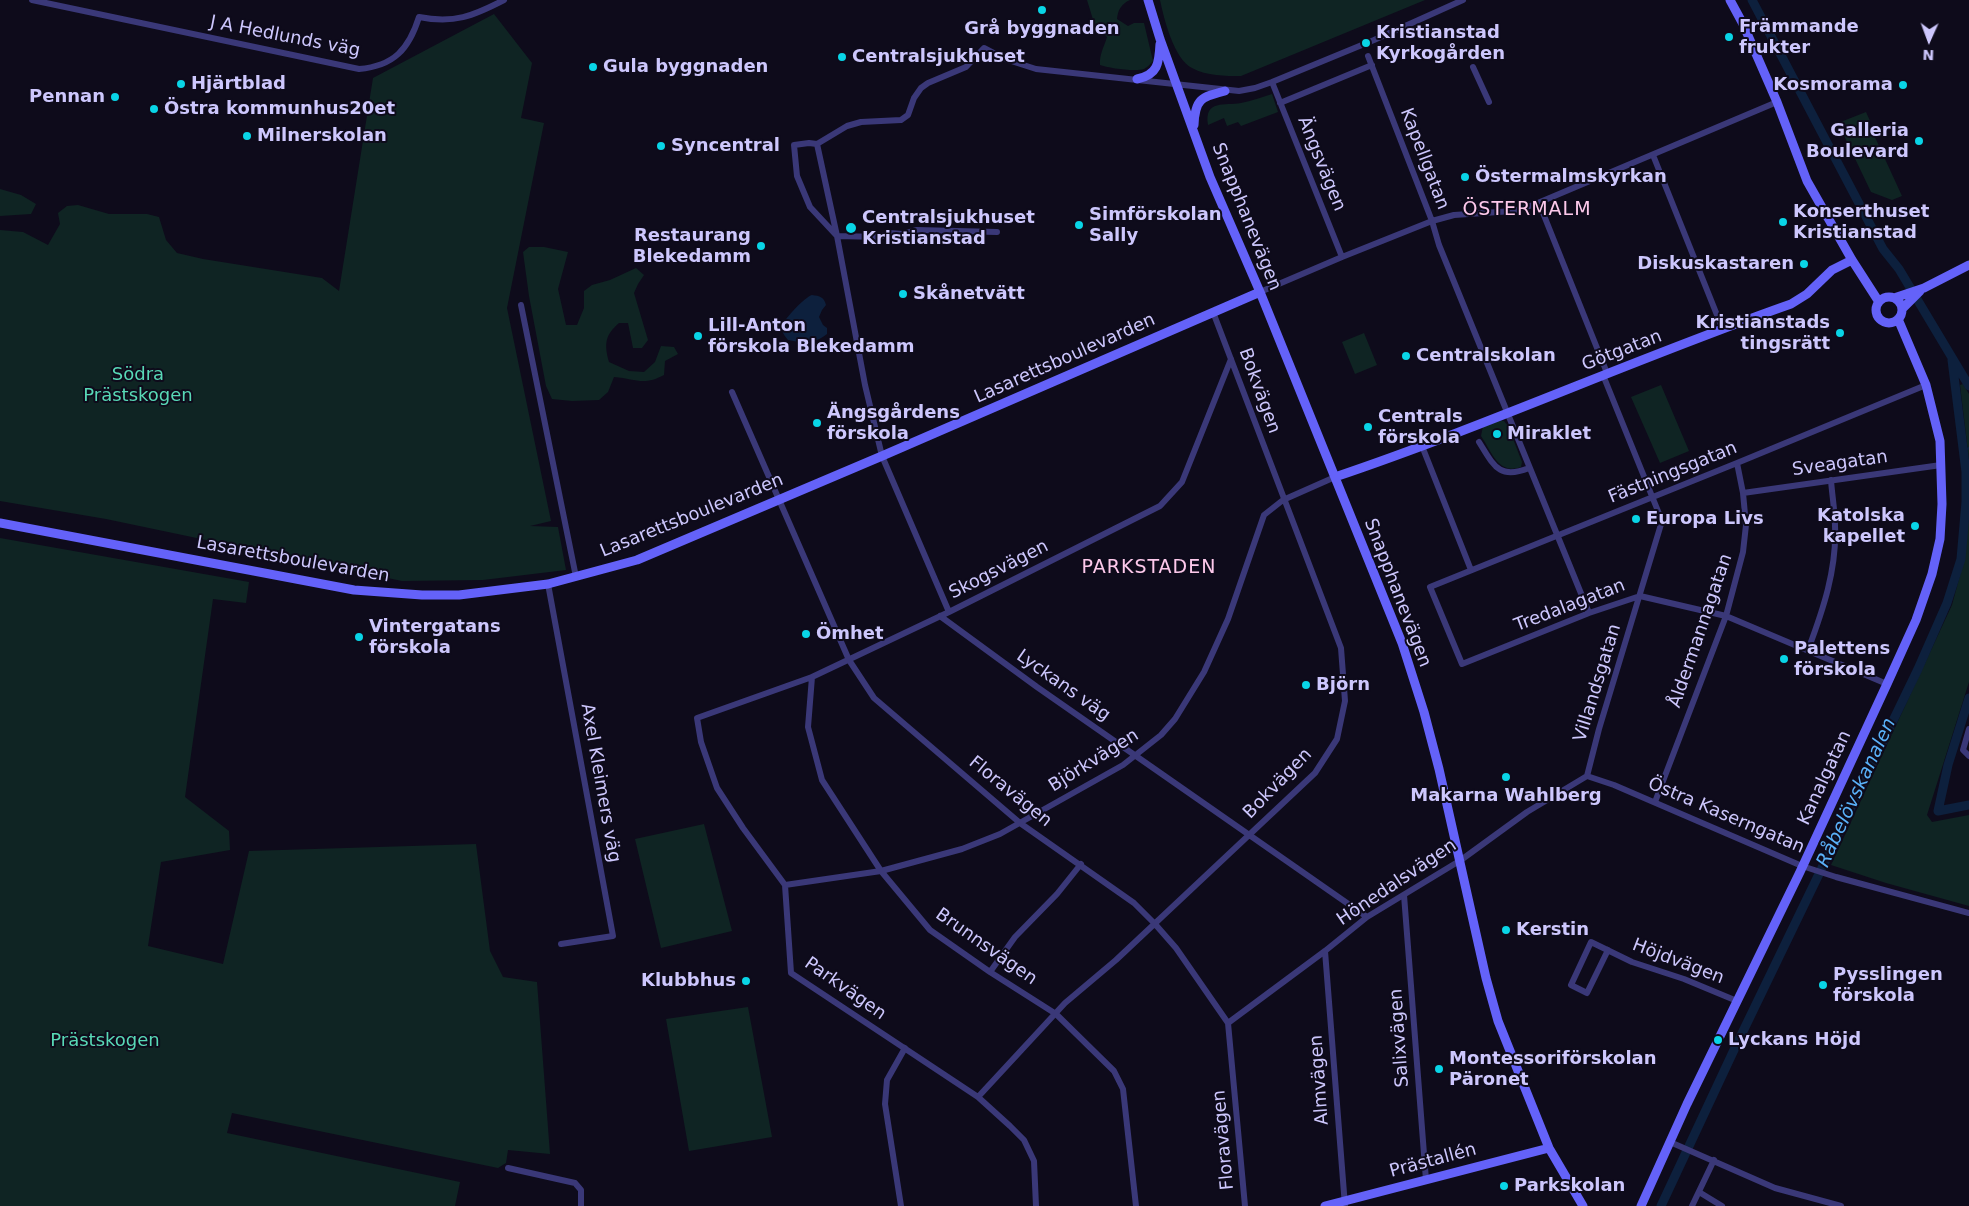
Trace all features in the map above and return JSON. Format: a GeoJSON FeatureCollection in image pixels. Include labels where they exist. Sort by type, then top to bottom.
{"type":"FeatureCollection","features":[{"type":"Feature","properties":{"kind":"street","name":"J A Hedlunds väg"},"geometry":{"type":"LineString","coordinates":[[32,0],[360,69],[372,68],[400,54],[415,30],[419,17],[435,20],[463,18],[473,16],[504,0]]}},
{"type":"Feature","properties":{"kind":"street","name":"Snapphanevägen"},"geometry":{"type":"LineString","coordinates":[[1148,0],[1160,39],[1210,177],[1260,292],[1405,652],[1424,712],[1486,978],[1498,1021],[1549,1148],[1583,1206]]}},
{"type":"Feature","properties":{"kind":"street"},"geometry":{"type":"LineString","coordinates":[[997,232],[917,230],[903,234],[889,233],[880,237],[837,236],[810,207],[797,176],[794,145],[817,144],[847,126],[861,122],[894,122],[905,118],[910,111],[917,92],[928,83],[966,67],[984,48],[1005,59],[1030,68],[1137,79],[1177,86],[1225,91],[1247,90],[1272,82],[1374,40],[1463,0]]}},
{"type":"Feature","properties":{"kind":"street"},"geometry":{"type":"LineString","coordinates":[[1730,0],[1744,24],[1807,180],[1867,284],[1886,299],[1901,305],[1902,309]]}},
{"type":"Feature","properties":{"kind":"street"},"geometry":{"type":"LineString","coordinates":[[1137,79],[1149,75],[1156,68],[1159,62],[1160,39]]}},
{"type":"Feature","properties":{"kind":"street","name":"Kapellgatan"},"geometry":{"type":"LineString","coordinates":[[1368,56],[1432,221],[1439,245],[1471,319],[1507,414],[1589,613]]}},
{"type":"Feature","properties":{"kind":"street"},"geometry":{"type":"LineString","coordinates":[[1280,103],[1372,65]]}},
{"type":"Feature","properties":{"kind":"street"},"geometry":{"type":"LineString","coordinates":[[1473,67],[1489,102]]}},
{"type":"Feature","properties":{"kind":"street","name":"Ängsvägen"},"geometry":{"type":"LineString","coordinates":[[1272,82],[1342,257]]}},
{"type":"Feature","properties":{"kind":"street"},"geometry":{"type":"LineString","coordinates":[[1193,130],[1195,109],[1198,102],[1204,97],[1225,91]]}},
{"type":"Feature","properties":{"kind":"street","name":"Lasarettsboulevarden"},"geometry":{"type":"LineString","coordinates":[[0,523],[363,591],[422,595],[459,595],[548,584],[636,560],[882,456],[1212,312],[1432,221],[1472,212],[1513,211],[1539,203],[1777,102]]}},
{"type":"Feature","properties":{"kind":"street"},"geometry":{"type":"LineString","coordinates":[[817,144],[837,236],[865,385],[882,456],[949,612]]}},
{"type":"Feature","properties":{"kind":"street"},"geometry":{"type":"LineString","coordinates":[[1653,155],[1723,330]]}},
{"type":"Feature","properties":{"kind":"street","name":"Villandsgatan"},"geometry":{"type":"LineString","coordinates":[[1539,203],[1662,521],[1599,729],[1587,776]]}},
{"type":"Feature","properties":{"kind":"street","name":"Götgatan"},"geometry":{"type":"LineString","coordinates":[[1283,500],[1335,477],[1507,414],[1605,374],[1797,301],[1832,270],[1852,260]]}},
{"type":"Feature","properties":{"kind":"street"},"geometry":{"type":"LineString","coordinates":[[1907,298],[1894,321],[1883,321],[1878,316],[1876,309],[1886,299],[1907,298],[1969,265]]}},
{"type":"Feature","properties":{"kind":"street"},"geometry":{"type":"LineString","coordinates":[[520,305],[576,577]]}},
{"type":"Feature","properties":{"kind":"street","name":"Bokvägen"},"geometry":{"type":"LineString","coordinates":[[978,1097],[1065,1004],[1155,924],[1315,773],[1337,739],[1345,701],[1341,648],[1212,312]]}},
{"type":"Feature","properties":{"kind":"street","name":"Kanalgatan"},"geometry":{"type":"LineString","coordinates":[[1641,1206],[1887,684],[1922,604],[1936,557],[1940,538],[1942,504],[1937,422],[1926,385],[1909,344],[1894,321]]}},
{"type":"Feature","properties":{"kind":"street","name":"Skogsvägen"},"geometry":{"type":"LineString","coordinates":[[785,885],[743,828],[717,788],[701,742],[697,718],[812,677],[949,612],[1160,506],[1182,482],[1231,359]]}},
{"type":"Feature","properties":{"kind":"street","name":"Fästningsgatan"},"geometry":{"type":"LineString","coordinates":[[1462,664],[1430,587],[1926,385]]}},
{"type":"Feature","properties":{"kind":"street","name":"Floravägen"},"geometry":{"type":"LineString","coordinates":[[732,392],[849,660],[874,698],[1020,823],[1134,903],[1176,948],[1228,1023],[1246,1206]]}},
{"type":"Feature","properties":{"kind":"street"},"geometry":{"type":"LineString","coordinates":[[1479,442],[1501,471],[1508,474],[1529,468]]}},
{"type":"Feature","properties":{"kind":"street"},"geometry":{"type":"LineString","coordinates":[[1422,446],[1471,570]]}},
{"type":"Feature","properties":{"kind":"street","name":"Åldermannagatan"},"geometry":{"type":"LineString","coordinates":[[1655,802],[1726,616],[1743,552],[1746,524],[1744,493],[1737,463]]}},
{"type":"Feature","properties":{"kind":"street","name":"Sveagatan"},"geometry":{"type":"LineString","coordinates":[[1744,493],[1941,465]]}},
{"type":"Feature","properties":{"kind":"street"},"geometry":{"type":"LineString","coordinates":[[1808,650],[1822,610],[1832,572],[1835,526],[1831,480]]}},
{"type":"Feature","properties":{"kind":"street","name":"Björkvägen"},"geometry":{"type":"LineString","coordinates":[[785,885],[881,871],[962,849],[1000,834],[1135,756],[1175,720],[1204,672],[1228,619],[1264,515],[1283,500]]}},
{"type":"Feature","properties":{"kind":"street","name":"Axel Kleimers väg"},"geometry":{"type":"LineString","coordinates":[[548,584],[613,936],[561,944]]}},
{"type":"Feature","properties":{"kind":"street","name":"Tredalagatan"},"geometry":{"type":"LineString","coordinates":[[1462,664],[1589,613],[1640,596],[1726,616],[1887,684]]}},
{"type":"Feature","properties":{"kind":"street","name":"Lyckans väg"},"geometry":{"type":"LineString","coordinates":[[940,616],[1037,688],[1367,917]]}},
{"type":"Feature","properties":{"kind":"street","name":"Brunnsvägen"},"geometry":{"type":"LineString","coordinates":[[812,677],[808,727],[822,780],[881,871],[930,930],[990,972],[1056,1014],[1114,1071],[1123,1089],[1136,1206]]}},
{"type":"Feature","properties":{"kind":"street"},"geometry":{"type":"LineString","coordinates":[[1969,729],[1962,750],[1969,756]]}},
{"type":"Feature","properties":{"kind":"street","name":"Hönedalsvägen"},"geometry":{"type":"LineString","coordinates":[[1228,1023],[1325,951],[1367,917],[1460,860],[1527,812],[1587,776]]}},
{"type":"Feature","properties":{"kind":"street","name":"Östra Kaserngatan"},"geometry":{"type":"LineString","coordinates":[[1587,776],[1655,802],[1802,866],[1969,913]]}},
{"type":"Feature","properties":{"kind":"street"},"geometry":{"type":"LineString","coordinates":[[990,972],[1015,937],[1057,894],[1081,864]]}},
{"type":"Feature","properties":{"kind":"street","name":"Parkvägen"},"geometry":{"type":"LineString","coordinates":[[785,885],[791,973],[978,1097],[1015,1131],[1024,1140],[1034,1161],[1036,1206]]}},
{"type":"Feature","properties":{"kind":"street","name":"Salixvägen"},"geometry":{"type":"LineString","coordinates":[[1404,895],[1426,1180]]}},
{"type":"Feature","properties":{"kind":"street","name":"Höjdvägen"},"geometry":{"type":"LineString","coordinates":[[1608,950],[1587,993],[1571,985],[1591,942],[1608,950],[1632,962],[1690,981],[1736,1002]]}},
{"type":"Feature","properties":{"kind":"street","name":"Almvägen"},"geometry":{"type":"LineString","coordinates":[[1325,951],[1344,1204]]}},
{"type":"Feature","properties":{"kind":"street"},"geometry":{"type":"LineString","coordinates":[[901,1206],[885,1104],[888,1080],[905,1048]]}},
{"type":"Feature","properties":{"kind":"street"},"geometry":{"type":"LineString","coordinates":[[1670,1142],[1775,1188],[1814,1202],[1841,1206]]}},
{"type":"Feature","properties":{"kind":"street","name":"Prästallén"},"geometry":{"type":"LineString","coordinates":[[1325,1206],[1344,1204],[1426,1180],[1549,1148]]}},
{"type":"Feature","properties":{"kind":"street"},"geometry":{"type":"LineString","coordinates":[[1692,1206],[1714,1160]]}},
{"type":"Feature","properties":{"kind":"street"},"geometry":{"type":"LineString","coordinates":[[508,1168],[575,1183],[582,1190],[581,1206]]}},
{"type":"Feature","properties":{"kind":"street"},"geometry":{"type":"LineString","coordinates":[[1699,1192],[1722,1206]]}},
{"type":"Feature","properties":{"kind":"green space"},"geometry":{"type":"Polygon","coordinates":[[[1087,0],[1130,0],[1120,8],[1117,19],[1128,26],[1134,23],[1144,23],[1153,61],[1148,66],[1144,69],[1134,70],[1100,65],[1101,54],[1107,37],[1095,26],[1087,0]]]}},
{"type":"Feature","properties":{"kind":"green space"},"geometry":{"type":"Polygon","coordinates":[[[1160,0],[1425,0],[1241,76],[1222,76],[1198,71],[1186,63],[1180,56],[1171,38],[1160,0]]]}},
{"type":"Feature","properties":{"kind":"green space","name":"Södra Prästskogen"},"geometry":{"type":"Polygon","coordinates":[[[494,14],[532,63],[521,118],[544,123],[507,308],[551,521],[530,526],[558,527],[566,570],[483,580],[402,581],[106,519],[0,501],[0,230],[23,232],[48,245],[60,224],[58,213],[67,206],[78,205],[109,214],[147,214],[159,217],[166,240],[177,253],[322,278],[339,291],[373,78],[494,14]]]}},
{"type":"Feature","properties":{"kind":"green space"},"geometry":{"type":"Polygon","coordinates":[[[1272,94],[1278,112],[1241,126],[1238,122],[1227,126],[1224,118],[1208,125],[1209,111],[1212,107],[1245,102],[1272,94]]]}},
{"type":"Feature","properties":{"kind":"green space"},"geometry":{"type":"Polygon","coordinates":[[[1866,112],[1870,121],[1868,122],[1902,196],[1892,200],[1871,192],[1838,123],[1866,112]]]}},
{"type":"Feature","properties":{"kind":"green space"},"geometry":{"type":"Polygon","coordinates":[[[0,189],[21,195],[36,204],[31,214],[0,216],[0,189]]]}},
{"type":"Feature","properties":{"kind":"green space"},"geometry":{"type":"Polygon","coordinates":[[[529,247],[544,247],[568,252],[558,289],[566,325],[577,325],[584,308],[584,291],[592,285],[610,280],[636,268],[644,275],[634,293],[648,340],[642,348],[633,348],[628,323],[619,323],[608,336],[606,345],[607,356],[609,362],[629,371],[644,372],[655,362],[661,346],[674,347],[678,354],[665,361],[664,375],[645,381],[614,377],[608,392],[599,400],[572,401],[552,399],[546,386],[529,296],[523,252],[529,247]]]}},
{"type":"Feature","properties":{"kind":"green space"},"geometry":{"type":"Polygon","coordinates":[[[1364,333],[1377,365],[1355,374],[1342,342],[1364,333]]]}},
{"type":"Feature","properties":{"kind":"green space"},"geometry":{"type":"Polygon","coordinates":[[[1963,384],[1969,394],[1969,460],[1960,385],[1963,384]]]}},
{"type":"Feature","properties":{"kind":"green space"},"geometry":{"type":"Polygon","coordinates":[[[1661,385],[1689,451],[1660,463],[1631,397],[1661,385]]]}},
{"type":"Feature","properties":{"kind":"green space"},"geometry":{"type":"Polygon","coordinates":[[[1499,420],[1504,421],[1508,426],[1522,462],[1521,467],[1513,469],[1501,465],[1496,461],[1481,436],[1483,426],[1499,420]]]}},
{"type":"Feature","properties":{"kind":"green space"},"geometry":{"type":"Polygon","coordinates":[[[1969,514],[1969,682],[1927,815],[1932,822],[1969,815],[1969,906],[1886,883],[1831,865],[1952,605],[1964,560],[1969,514]]]}},
{"type":"Feature","properties":{"kind":"green space","name":"Prästskogen"},"geometry":{"type":"Polygon","coordinates":[[[0,538],[249,582],[246,603],[213,599],[185,797],[229,831],[230,850],[161,862],[148,946],[223,964],[249,851],[476,844],[490,951],[503,977],[537,982],[550,1154],[508,1150],[506,1163],[498,1168],[232,1113],[227,1133],[460,1182],[455,1206],[0,1206],[0,538]]]}},
{"type":"Feature","properties":{"kind":"green space"},"geometry":{"type":"Polygon","coordinates":[[[704,824],[732,931],[661,948],[635,839],[704,824]]]}},
{"type":"Feature","properties":{"kind":"green space"},"geometry":{"type":"Polygon","coordinates":[[[748,1007],[772,1137],[689,1151],[666,1019],[748,1007]]]}},
{"type":"Feature","properties":{"kind":"water"},"geometry":{"type":"Polygon","coordinates":[[[812,295],[821,297],[825,302],[826,305],[819,317],[827,328],[827,334],[818,340],[808,342],[788,340],[782,330],[784,322],[800,304],[812,295]]]}},
{"type":"Feature","properties":{"kind":"waterway"},"geometry":{"type":"LineString","coordinates":[[1752,0],[1883,249],[1899,269],[1969,386]]}},
{"type":"Feature","properties":{"kind":"waterway","name":"Råbelövskanalen"},"geometry":{"type":"LineString","coordinates":[[1661,1206],[1733,1052],[1918,669],[1947,603],[1961,559],[1966,502],[1966,472],[1952,360]]}},
{"type":"Feature","properties":{"kind":"waterway","name":"Råbelövskanalen"},"geometry":{"type":"LineString","coordinates":[[1963,451],[1969,448]]}},
{"type":"Feature","properties":{"kind":"waterway"},"geometry":{"type":"LineString","coordinates":[[1969,698],[1948,765],[1938,811],[1969,805]]}},
{"type":"Feature","properties":{"kind":"place","name":"Grå byggnaden"},"geometry":{"type":"Point","coordinates":[1042,10]}},
{"type":"Feature","properties":{"kind":"place","name":"Främmande frukter"},"geometry":{"type":"Point","coordinates":[1729,37]}},
{"type":"Feature","properties":{"kind":"place","name":"Kristianstad Kyrkogården"},"geometry":{"type":"Point","coordinates":[1366,43]}},
{"type":"Feature","properties":{"kind":"place","name":"Centralsjukhuset"},"geometry":{"type":"Point","coordinates":[842,57]}},
{"type":"Feature","properties":{"kind":"place","name":"Gula byggnaden"},"geometry":{"type":"Point","coordinates":[593,67]}},
{"type":"Feature","properties":{"kind":"place","name":"Hjärtblad"},"geometry":{"type":"Point","coordinates":[181,84]}},
{"type":"Feature","properties":{"kind":"place","name":"Kosmorama"},"geometry":{"type":"Point","coordinates":[1903,85]}},
{"type":"Feature","properties":{"kind":"place","name":"Pennan"},"geometry":{"type":"Point","coordinates":[115,97]}},
{"type":"Feature","properties":{"kind":"place","name":"Östra kommunhus20et"},"geometry":{"type":"Point","coordinates":[154,109]}},
{"type":"Feature","properties":{"kind":"place","name":"Milnerskolan"},"geometry":{"type":"Point","coordinates":[247,136]}},
{"type":"Feature","properties":{"kind":"place","name":"Galleria Boulevard"},"geometry":{"type":"Point","coordinates":[1919,141]}},
{"type":"Feature","properties":{"kind":"place","name":"Syncentral"},"geometry":{"type":"Point","coordinates":[661,146]}},
{"type":"Feature","properties":{"kind":"place","name":"Östermalmskyrkan"},"geometry":{"type":"Point","coordinates":[1465,177]}},
{"type":"Feature","properties":{"kind":"place","name":"Konserthuset Kristianstad"},"geometry":{"type":"Point","coordinates":[1783,222]}},
{"type":"Feature","properties":{"kind":"place","name":"Simförskolan Sally"},"geometry":{"type":"Point","coordinates":[1079,225]}},
{"type":"Feature","properties":{"kind":"place","name":"Centralsjukhuset Kristianstad"},"geometry":{"type":"Point","coordinates":[851,228]}},
{"type":"Feature","properties":{"kind":"place","name":"Restaurang Blekedamm"},"geometry":{"type":"Point","coordinates":[761,246]}},
{"type":"Feature","properties":{"kind":"place","name":"Diskuskastaren"},"geometry":{"type":"Point","coordinates":[1804,264]}},
{"type":"Feature","properties":{"kind":"place","name":"Skånetvätt"},"geometry":{"type":"Point","coordinates":[903,294]}},
{"type":"Feature","properties":{"kind":"place","name":"Kristianstads tingsrätt"},"geometry":{"type":"Point","coordinates":[1840,333]}},
{"type":"Feature","properties":{"kind":"place","name":"Lill-Anton förskola Blekedamm"},"geometry":{"type":"Point","coordinates":[698,336]}},
{"type":"Feature","properties":{"kind":"place","name":"Centralskolan"},"geometry":{"type":"Point","coordinates":[1406,356]}},
{"type":"Feature","properties":{"kind":"place","name":"Ängsgårdens förskola"},"geometry":{"type":"Point","coordinates":[817,423]}},
{"type":"Feature","properties":{"kind":"place","name":"Centrals förskola"},"geometry":{"type":"Point","coordinates":[1368,427]}},
{"type":"Feature","properties":{"kind":"place","name":"Miraklet"},"geometry":{"type":"Point","coordinates":[1497,434]}},
{"type":"Feature","properties":{"kind":"place","name":"Europa Livs"},"geometry":{"type":"Point","coordinates":[1636,519]}},
{"type":"Feature","properties":{"kind":"place","name":"Katolska kapellet"},"geometry":{"type":"Point","coordinates":[1915,526]}},
{"type":"Feature","properties":{"kind":"place","name":"Ömhet"},"geometry":{"type":"Point","coordinates":[806,634]}},
{"type":"Feature","properties":{"kind":"place","name":"Vintergatans förskola"},"geometry":{"type":"Point","coordinates":[359,637]}},
{"type":"Feature","properties":{"kind":"place","name":"Palettens förskola"},"geometry":{"type":"Point","coordinates":[1784,659]}},
{"type":"Feature","properties":{"kind":"place","name":"Björn"},"geometry":{"type":"Point","coordinates":[1306,685]}},
{"type":"Feature","properties":{"kind":"place","name":"Makarna Wahlberg"},"geometry":{"type":"Point","coordinates":[1506,777]}},
{"type":"Feature","properties":{"kind":"place","name":"Kerstin"},"geometry":{"type":"Point","coordinates":[1506,930]}},
{"type":"Feature","properties":{"kind":"place","name":"Klubbhus"},"geometry":{"type":"Point","coordinates":[746,981]}},
{"type":"Feature","properties":{"kind":"place","name":"Pysslingen förskola"},"geometry":{"type":"Point","coordinates":[1823,985]}},
{"type":"Feature","properties":{"kind":"place","name":"Lyckans Höjd"},"geometry":{"type":"Point","coordinates":[1718,1040]}},
{"type":"Feature","properties":{"kind":"place","name":"Montessoriförskolan Päronet"},"geometry":{"type":"Point","coordinates":[1439,1069]}},
{"type":"Feature","properties":{"kind":"place","name":"Parkskolan"},"geometry":{"type":"Point","coordinates":[1504,1186]}},
{"type":"Feature","properties":{"kind":"district","name":"ÖSTERMALM"},"geometry":{"type":"Point","coordinates":[1527,210]}},
{"type":"Feature","properties":{"kind":"district","name":"PARKSTADEN"},"geometry":{"type":"Point","coordinates":[1149,568]}}]}
